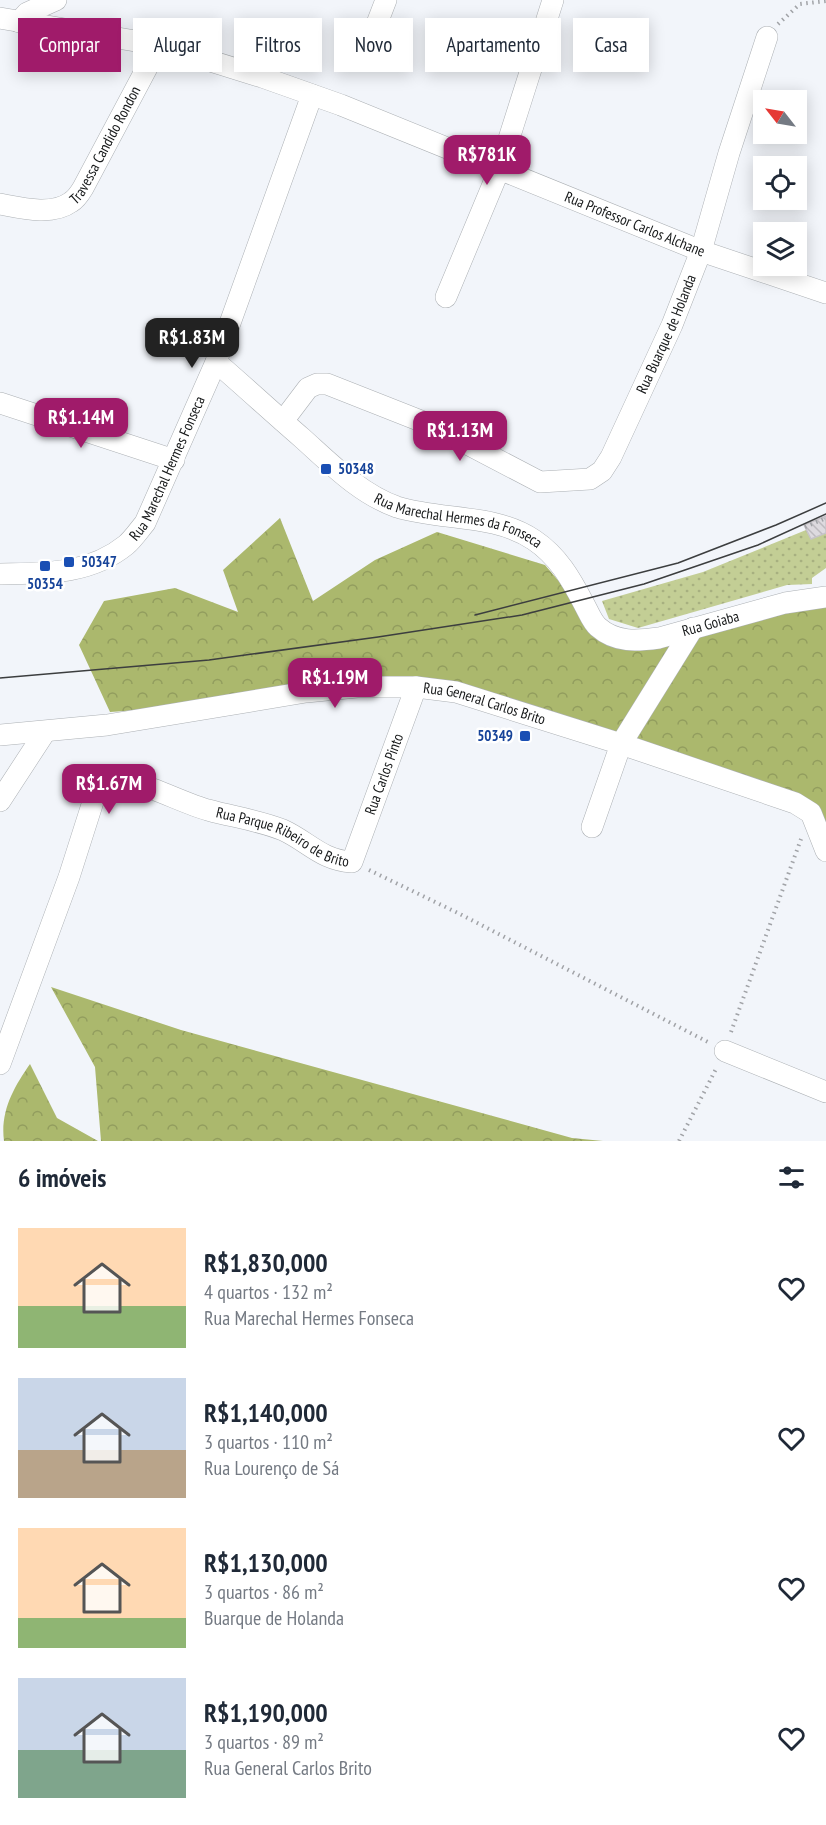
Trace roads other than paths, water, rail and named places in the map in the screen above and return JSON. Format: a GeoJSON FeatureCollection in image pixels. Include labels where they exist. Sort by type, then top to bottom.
{"type":"FeatureCollection","features":[{"type":"Feature","properties":{"kind":"street"},"geometry":{"type":"LineString","coordinates":[[9,20],[57,0]]}},
{"type":"Feature","properties":{"kind":"street"},"geometry":{"type":"LineString","coordinates":[[379,18],[386,0]]}},
{"type":"Feature","properties":{"kind":"street"},"geometry":{"type":"LineString","coordinates":[[446,297],[499,170],[553,0]]}},
{"type":"Feature","properties":{"kind":"street","name":"Rua Professor Carlos Alchane"},"geometry":{"type":"LineString","coordinates":[[9,20],[133,41]]}},
{"type":"Feature","properties":{"kind":"street","name":"Rua Buarque de Holanda"},"geometry":{"type":"LineString","coordinates":[[283,421],[308,388],[317,384],[327,384],[431,425],[540,482],[590,479],[602,471],[611,458],[672,325],[701,251],[729,153],[767,37]]}},
{"type":"Feature","properties":{"kind":"street","name":"Rua Professor Carlos Alchane"},"geometry":{"type":"LineString","coordinates":[[222,65],[341,105],[701,251],[826,293]]}},
{"type":"Feature","properties":{"kind":"street","name":"Travessa Candido Rondon"},"geometry":{"type":"LineString","coordinates":[[0,204],[23,209],[47,209],[62,207],[73,201],[83,188],[145,72]]}},
{"type":"Feature","properties":{"kind":"street","name":"Rua Marechal Hermes Fonseca"},"geometry":{"type":"LineString","coordinates":[[0,574],[51,573],[88,567],[126,544],[145,523],[216,362],[312,95]]}},
{"type":"Feature","properties":{"kind":"street","name":"Rua Marechal Hermes da Fonseca"},"geometry":{"type":"LineString","coordinates":[[216,362],[345,476],[371,495],[397,507],[498,524],[534,540],[555,557],[570,578],[597,627]]}},
{"type":"Feature","properties":{"kind":"street"},"geometry":{"type":"LineString","coordinates":[[0,403],[174,460]]}},
{"type":"Feature","properties":{"kind":"street","name":"Rua Goiaba"},"geometry":{"type":"LineString","coordinates":[[597,627],[625,640],[639,641],[659,638],[785,603],[826,597]]}},
{"type":"Feature","properties":{"kind":"street"},"geometry":{"type":"LineString","coordinates":[[592,827],[621,744],[693,628]]}},
{"type":"Feature","properties":{"kind":"street","name":"Rua General Carlos Brito"},"geometry":{"type":"LineString","coordinates":[[0,735],[107,725],[306,692],[357,687],[416,687],[456,692],[621,744]]}},
{"type":"Feature","properties":{"kind":"street","name":"Rua Carlos Pinto"},"geometry":{"type":"LineString","coordinates":[[352,862],[416,687]]}},
{"type":"Feature","properties":{"kind":"street"},"geometry":{"type":"LineString","coordinates":[[0,801],[45,732]]}},
{"type":"Feature","properties":{"kind":"street"},"geometry":{"type":"LineString","coordinates":[[621,744],[795,803],[811,813],[826,851]]}},
{"type":"Feature","properties":{"kind":"street","name":"Rua Parque Ribeiro de Brito"},"geometry":{"type":"LineString","coordinates":[[0,1064],[69,877],[98,786],[103,778],[119,779],[144,786],[210,811],[247,818],[271,826],[285,831],[327,857],[352,862]]}},
{"type":"Feature","properties":{"kind":"street"},"geometry":{"type":"LineString","coordinates":[[724,1051],[826,1092]]}},
{"type":"Feature","properties":{"kind":"tram line"},"geometry":{"type":"LineString","coordinates":[[475,615],[678,563],[826,503]]}},
{"type":"Feature","properties":{"kind":"tram line"},"geometry":{"type":"LineString","coordinates":[[0,678],[209,660],[522,615],[644,584],[758,545],[826,514]]}},
{"type":"Feature","properties":{"kind":"place","name":"50348"},"geometry":{"type":"Point","coordinates":[326,469]}},
{"type":"Feature","properties":{"kind":"place","name":"50347"},"geometry":{"type":"Point","coordinates":[69,562]}},
{"type":"Feature","properties":{"kind":"place","name":"50354"},"geometry":{"type":"Point","coordinates":[45,566]}},
{"type":"Feature","properties":{"kind":"place","name":"50349"},"geometry":{"type":"Point","coordinates":[525,736]}}]}
